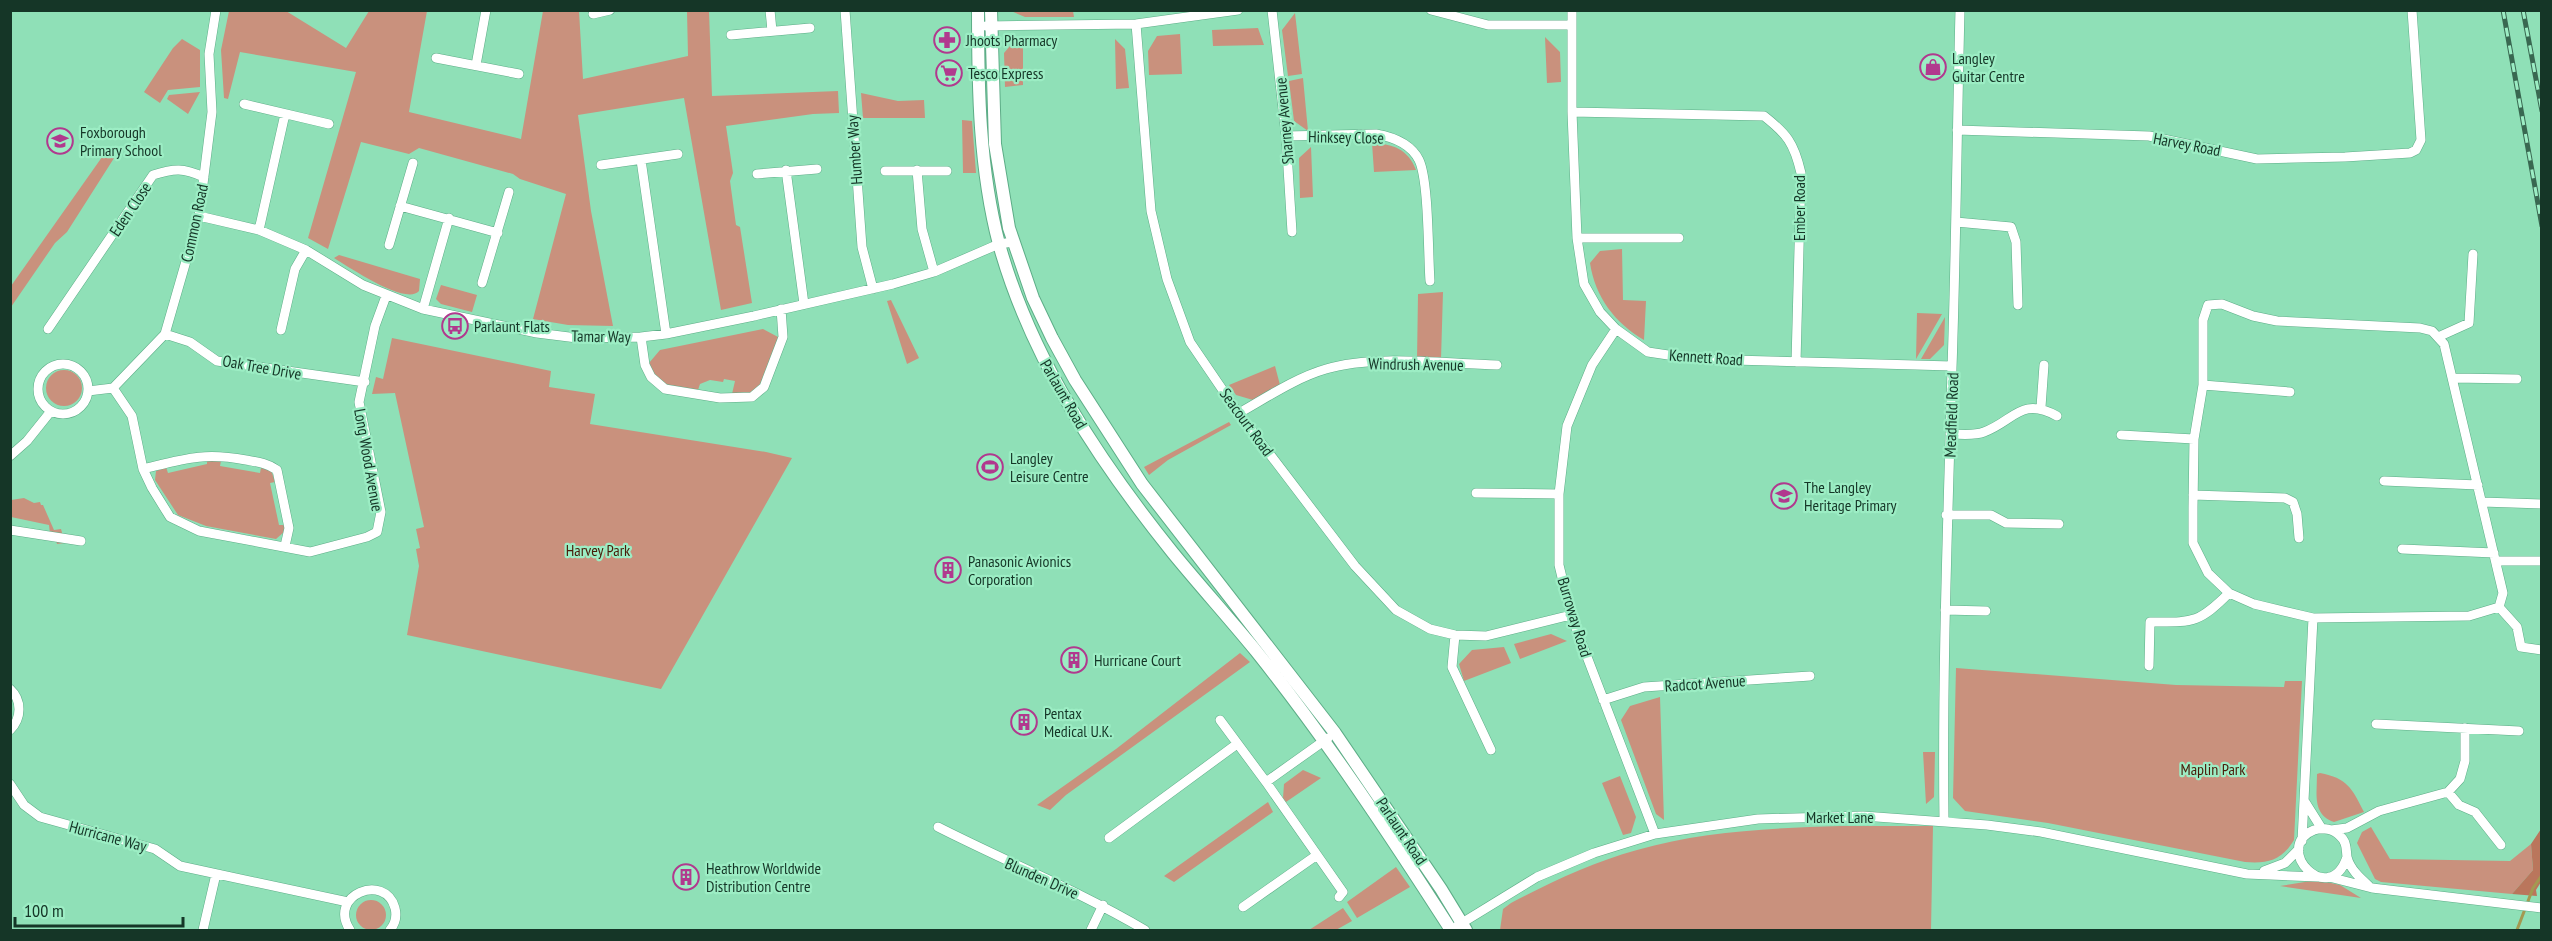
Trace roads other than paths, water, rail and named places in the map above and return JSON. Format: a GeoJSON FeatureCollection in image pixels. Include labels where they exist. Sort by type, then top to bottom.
{"type":"FeatureCollection","features":[{"type":"Feature","properties":{"kind":"street","name":"Common Road"},"geometry":{"type":"LineString","coordinates":[[113,388],[165,334],[199,216],[212,112],[209,54],[216,10]]}},
{"type":"Feature","properties":{"kind":"street"},"geometry":{"type":"LineString","coordinates":[[476,65],[486,10]]}},
{"type":"Feature","properties":{"kind":"street"},"geometry":{"type":"LineString","coordinates":[[593,14],[610,10]]}},
{"type":"Feature","properties":{"kind":"street"},"geometry":{"type":"LineString","coordinates":[[770,10],[772,31]]}},
{"type":"Feature","properties":{"kind":"street","name":"Humber Way"},"geometry":{"type":"LineString","coordinates":[[845,10],[862,248],[873,288]]}},
{"type":"Feature","properties":{"kind":"street","name":"Parlaunt Road"},"geometry":{"type":"LineString","coordinates":[[978,10],[980,133],[999,244],[1038,346],[1064,398],[1106,464],[1172,552],[1256,651],[1458,929]]}},
{"type":"Feature","properties":{"kind":"street","name":"Parlaunt Road"},"geometry":{"type":"LineString","coordinates":[[991,10],[995,144],[1012,242],[1033,298],[1052,338],[1075,380],[1132,467],[1335,733],[1458,929]]}},
{"type":"Feature","properties":{"kind":"street"},"geometry":{"type":"LineString","coordinates":[[978,25],[1136,24],[1238,10]]}},
{"type":"Feature","properties":{"kind":"street","name":"Sharney Avenue"},"geometry":{"type":"LineString","coordinates":[[1272,10],[1286,136],[1292,232]]}},
{"type":"Feature","properties":{"kind":"street"},"geometry":{"type":"LineString","coordinates":[[1431,10],[1488,25],[1571,25]]}},
{"type":"Feature","properties":{"kind":"street","name":"Kennett Road"},"geometry":{"type":"LineString","coordinates":[[1572,10],[1572,112],[1577,238],[1584,284],[1600,312],[1616,329],[1648,352],[1695,359],[1953,366]]}},
{"type":"Feature","properties":{"kind":"street","name":"Meadfield Road"},"geometry":{"type":"LineString","coordinates":[[1944,820],[1946,515],[1953,366],[1960,10]]}},
{"type":"Feature","properties":{"kind":"street","name":"Harvey Road"},"geometry":{"type":"LineString","coordinates":[[1957,130],[2149,136],[2257,159],[2410,153],[2416,150],[2421,140],[2412,10]]}},
{"type":"Feature","properties":{"kind":"street","name":"Seacourt Road"},"geometry":{"type":"LineString","coordinates":[[1136,24],[1151,211],[1167,279],[1190,342],[1239,413],[1355,566],[1396,610],[1430,629],[1455,635],[1485,636],[1570,615]]}},
{"type":"Feature","properties":{"kind":"street"},"geometry":{"type":"LineString","coordinates":[[731,35],[810,28]]}},
{"type":"Feature","properties":{"kind":"street"},"geometry":{"type":"LineString","coordinates":[[436,58],[519,74]]}},
{"type":"Feature","properties":{"kind":"street"},"geometry":{"type":"LineString","coordinates":[[244,104],[329,124]]}},
{"type":"Feature","properties":{"kind":"street","name":"Ember Road"},"geometry":{"type":"LineString","coordinates":[[1572,112],[1764,116],[1786,133],[1796,153],[1801,173],[1796,362]]}},
{"type":"Feature","properties":{"kind":"street"},"geometry":{"type":"LineString","coordinates":[[259,230],[285,114]]}},
{"type":"Feature","properties":{"kind":"street","name":"Hinksey Close"},"geometry":{"type":"LineString","coordinates":[[1286,136],[1376,134],[1389,137],[1407,146],[1419,160],[1424,178],[1430,281]]}},
{"type":"Feature","properties":{"kind":"street"},"geometry":{"type":"LineString","coordinates":[[601,165],[678,154]]}},
{"type":"Feature","properties":{"kind":"street"},"geometry":{"type":"LineString","coordinates":[[641,160],[666,334]]}},
{"type":"Feature","properties":{"kind":"street"},"geometry":{"type":"LineString","coordinates":[[389,245],[413,163]]}},
{"type":"Feature","properties":{"kind":"street","name":"Eden Close"},"geometry":{"type":"LineString","coordinates":[[48,329],[153,175],[173,168],[190,171],[204,177]]}},
{"type":"Feature","properties":{"kind":"street"},"geometry":{"type":"LineString","coordinates":[[757,174],[817,169]]}},
{"type":"Feature","properties":{"kind":"street"},"geometry":{"type":"LineString","coordinates":[[786,170],[804,304]]}},
{"type":"Feature","properties":{"kind":"street"},"geometry":{"type":"LineString","coordinates":[[917,170],[922,229],[934,272]]}},
{"type":"Feature","properties":{"kind":"street"},"geometry":{"type":"LineString","coordinates":[[885,171],[947,171]]}},
{"type":"Feature","properties":{"kind":"street"},"geometry":{"type":"LineString","coordinates":[[482,282],[509,192]]}},
{"type":"Feature","properties":{"kind":"street"},"geometry":{"type":"LineString","coordinates":[[400,206],[498,233]]}},
{"type":"Feature","properties":{"kind":"street","name":"Tamar Way"},"geometry":{"type":"LineString","coordinates":[[199,216],[259,230],[306,250],[363,285],[423,309],[537,333],[577,338],[642,337],[666,334],[782,309],[934,272],[999,244],[1012,242]]}},
{"type":"Feature","properties":{"kind":"street"},"geometry":{"type":"LineString","coordinates":[[423,309],[449,218]]}},
{"type":"Feature","properties":{"kind":"street"},"geometry":{"type":"LineString","coordinates":[[1956,222],[2011,227],[2016,242],[2018,304]]}},
{"type":"Feature","properties":{"kind":"street"},"geometry":{"type":"LineString","coordinates":[[1577,238],[1679,238]]}},
{"type":"Feature","properties":{"kind":"street"},"geometry":{"type":"LineString","coordinates":[[281,330],[295,269],[306,250]]}},
{"type":"Feature","properties":{"kind":"street"},"geometry":{"type":"LineString","coordinates":[[2438,337],[2469,323],[2473,254]]}},
{"type":"Feature","properties":{"kind":"street","name":"Long Wood Avenue"},"geometry":{"type":"LineString","coordinates":[[113,388],[132,416],[143,469],[170,518],[199,531],[310,552],[367,537],[377,532],[381,512],[359,402],[375,326],[386,296]]}},
{"type":"Feature","properties":{"kind":"street"},"geometry":{"type":"LineString","coordinates":[[2208,305],[2227,305],[2253,316],[2277,321],[2420,328],[2432,331],[2438,337],[2444,344],[2453,378],[2504,593],[2499,607],[2469,616],[2313,618],[2254,604],[2229,593],[2208,573],[2193,543],[2193,439],[2203,385],[2203,321],[2208,305]]}},
{"type":"Feature","properties":{"kind":"street"},"geometry":{"type":"LineString","coordinates":[[642,337],[645,365],[651,377],[665,389],[720,398],[752,397],[764,387],[783,337],[782,309]]}},
{"type":"Feature","properties":{"kind":"street","name":"Burroway Road"},"geometry":{"type":"LineString","coordinates":[[1616,329],[1592,365],[1567,426],[1558,494],[1559,565],[1570,615],[1655,834]]}},
{"type":"Feature","properties":{"kind":"street","name":"Oak Tree Drive"},"geometry":{"type":"LineString","coordinates":[[165,334],[190,342],[218,361],[365,382]]}},
{"type":"Feature","properties":{"kind":"street","name":"Windrush Avenue"},"geometry":{"type":"LineString","coordinates":[[1239,413],[1281,389],[1325,369],[1368,362],[1497,365]]}},
{"type":"Feature","properties":{"kind":"street"},"geometry":{"type":"LineString","coordinates":[[63,363],[71,364],[84,374],[88,390],[82,406],[67,414],[51,411],[44,405],[38,391],[39,382],[47,369],[63,363]]}},
{"type":"Feature","properties":{"kind":"street"},"geometry":{"type":"LineString","coordinates":[[2041,407],[2044,365]]}},
{"type":"Feature","properties":{"kind":"street"},"geometry":{"type":"LineString","coordinates":[[2453,378],[2517,379]]}},
{"type":"Feature","properties":{"kind":"street"},"geometry":{"type":"LineString","coordinates":[[2203,385],[2290,392]]}},
{"type":"Feature","properties":{"kind":"street"},"geometry":{"type":"LineString","coordinates":[[88,390],[113,388]]}},
{"type":"Feature","properties":{"kind":"street"},"geometry":{"type":"LineString","coordinates":[[1950,434],[1981,434],[2017,412],[2041,407],[2057,416]]}},
{"type":"Feature","properties":{"kind":"street"},"geometry":{"type":"LineString","coordinates":[[10,456],[27,441],[51,411]]}},
{"type":"Feature","properties":{"kind":"street"},"geometry":{"type":"LineString","coordinates":[[2121,435],[2193,439]]}},
{"type":"Feature","properties":{"kind":"street"},"geometry":{"type":"LineString","coordinates":[[143,469],[199,455],[219,455],[268,464],[277,470],[289,528],[285,546]]}},
{"type":"Feature","properties":{"kind":"street"},"geometry":{"type":"LineString","coordinates":[[2384,481],[2478,485]]}},
{"type":"Feature","properties":{"kind":"street"},"geometry":{"type":"LineString","coordinates":[[1476,493],[1558,494]]}},
{"type":"Feature","properties":{"kind":"street"},"geometry":{"type":"LineString","coordinates":[[2193,495],[2285,498],[2292,502],[2297,514],[2299,538]]}},
{"type":"Feature","properties":{"kind":"street"},"geometry":{"type":"LineString","coordinates":[[2482,502],[2541,504]]}},
{"type":"Feature","properties":{"kind":"street"},"geometry":{"type":"LineString","coordinates":[[1946,515],[1991,515],[2006,523],[2059,524]]}},
{"type":"Feature","properties":{"kind":"street"},"geometry":{"type":"LineString","coordinates":[[10,530],[81,541]]}},
{"type":"Feature","properties":{"kind":"street"},"geometry":{"type":"LineString","coordinates":[[2402,549],[2541,561]]}},
{"type":"Feature","properties":{"kind":"street"},"geometry":{"type":"LineString","coordinates":[[2149,666],[2150,622],[2191,622],[2212,610],[2229,593]]}},
{"type":"Feature","properties":{"kind":"street"},"geometry":{"type":"LineString","coordinates":[[2499,607],[2517,627],[2521,647],[2541,650]]}},
{"type":"Feature","properties":{"kind":"street"},"geometry":{"type":"LineString","coordinates":[[1945,610],[1986,611]]}},
{"type":"Feature","properties":{"kind":"street"},"geometry":{"type":"LineString","coordinates":[[2313,618],[2300,845],[2300,860],[2304,868],[2318,877],[2329,877],[2372,888],[2541,908]]}},
{"type":"Feature","properties":{"kind":"street"},"geometry":{"type":"LineString","coordinates":[[1455,635],[1452,667],[1491,750]]}},
{"type":"Feature","properties":{"kind":"street","name":"Radcot Avenue"},"geometry":{"type":"LineString","coordinates":[[1603,700],[1644,687],[1810,676]]}},
{"type":"Feature","properties":{"kind":"street"},"geometry":{"type":"LineString","coordinates":[[10,689],[20,703],[19,713],[10,730]]}},
{"type":"Feature","properties":{"kind":"street"},"geometry":{"type":"LineString","coordinates":[[1220,720],[1343,892],[1339,897]]}},
{"type":"Feature","properties":{"kind":"street"},"geometry":{"type":"LineString","coordinates":[[2376,724],[2519,731]]}},
{"type":"Feature","properties":{"kind":"street"},"geometry":{"type":"LineString","coordinates":[[2247,874],[2271,870],[2285,863],[2307,834],[2326,829],[2347,828],[2379,812],[2448,792],[2460,779],[2465,761],[2465,728]]}},
{"type":"Feature","properties":{"kind":"street"},"geometry":{"type":"LineString","coordinates":[[1266,782],[1335,733]]}},
{"type":"Feature","properties":{"kind":"street"},"geometry":{"type":"LineString","coordinates":[[1109,838],[1237,744]]}},
{"type":"Feature","properties":{"kind":"street","name":"Hurricane Way"},"geometry":{"type":"LineString","coordinates":[[10,784],[24,805],[40,817],[155,849],[180,866],[348,902]]}},
{"type":"Feature","properties":{"kind":"street"},"geometry":{"type":"LineString","coordinates":[[2448,792],[2459,805],[2475,812],[2501,845]]}},
{"type":"Feature","properties":{"kind":"street"},"geometry":{"type":"LineString","coordinates":[[2304,800],[2314,819],[2326,829],[2340,836],[2345,842],[2347,857],[2356,874],[2372,888]]}},
{"type":"Feature","properties":{"kind":"street","name":"Market Lane"},"geometry":{"type":"LineString","coordinates":[[1458,929],[1537,877],[1594,853],[1655,834],[1758,819],[1863,816],[1944,820],[2041,832],[2247,874],[2318,877]]}},
{"type":"Feature","properties":{"kind":"street"},"geometry":{"type":"LineString","coordinates":[[2345,842],[2359,822]]}},
{"type":"Feature","properties":{"kind":"street","name":"Blunden Drive"},"geometry":{"type":"LineString","coordinates":[[938,827],[1001,859],[1103,905],[1145,930]]}},
{"type":"Feature","properties":{"kind":"street"},"geometry":{"type":"LineString","coordinates":[[1243,907],[1317,855]]}},
{"type":"Feature","properties":{"kind":"street"},"geometry":{"type":"LineString","coordinates":[[2329,877],[2337,873],[2347,857]]}},
{"type":"Feature","properties":{"kind":"street"},"geometry":{"type":"LineString","coordinates":[[203,930],[216,874]]}},
{"type":"Feature","properties":{"kind":"street"},"geometry":{"type":"LineString","coordinates":[[350,930],[345,917],[348,902],[361,891],[370,889],[386,895],[395,909],[396,918],[390,930]]}},
{"type":"Feature","properties":{"kind":"street"},"geometry":{"type":"LineString","coordinates":[[1091,930],[1103,905]]}},
{"type":"Feature","properties":{"kind":"waterway"},"geometry":{"type":"LineString","coordinates":[[2517,930],[2533,888],[2542,875]]}},
{"type":"Feature","properties":{"kind":"railway"},"geometry":{"type":"LineString","coordinates":[[2503,10],[2542,226]]}},
{"type":"Feature","properties":{"kind":"railway"},"geometry":{"type":"LineString","coordinates":[[2523,10],[2542,111]]}},
{"type":"Feature","properties":{"kind":"place","name":"Jhoots Pharmacy"},"geometry":{"type":"Point","coordinates":[947,40]}},
{"type":"Feature","properties":{"kind":"place","name":"Langley Guitar Centre"},"geometry":{"type":"Point","coordinates":[1933,67]}},
{"type":"Feature","properties":{"kind":"place","name":"Tesco Express"},"geometry":{"type":"Point","coordinates":[949,73]}},
{"type":"Feature","properties":{"kind":"place","name":"Foxborough Primary School"},"geometry":{"type":"Point","coordinates":[60,141]}},
{"type":"Feature","properties":{"kind":"place","name":"Parlaunt Flats"},"geometry":{"type":"Point","coordinates":[455,326]}},
{"type":"Feature","properties":{"kind":"place","name":"Langley Leisure Centre"},"geometry":{"type":"Point","coordinates":[990,467]}},
{"type":"Feature","properties":{"kind":"place","name":"The Langley Heritage Primary"},"geometry":{"type":"Point","coordinates":[1784,496]}},
{"type":"Feature","properties":{"kind":"place","name":"Panasonic Avionics Corporation"},"geometry":{"type":"Point","coordinates":[948,570]}},
{"type":"Feature","properties":{"kind":"place","name":"Hurricane Court"},"geometry":{"type":"Point","coordinates":[1074,660]}},
{"type":"Feature","properties":{"kind":"place","name":"Pentax Medical U.K."},"geometry":{"type":"Point","coordinates":[1024,722]}},
{"type":"Feature","properties":{"kind":"place","name":"Heathrow Worldwide Distribution Centre"},"geometry":{"type":"Point","coordinates":[686,877]}},
{"type":"Feature","properties":{"kind":"park label","name":"Harvey Park"},"geometry":{"type":"Point","coordinates":[598,550]}},
{"type":"Feature","properties":{"kind":"park label","name":"Maplin Park"},"geometry":{"type":"Point","coordinates":[2213,769]}}]}
